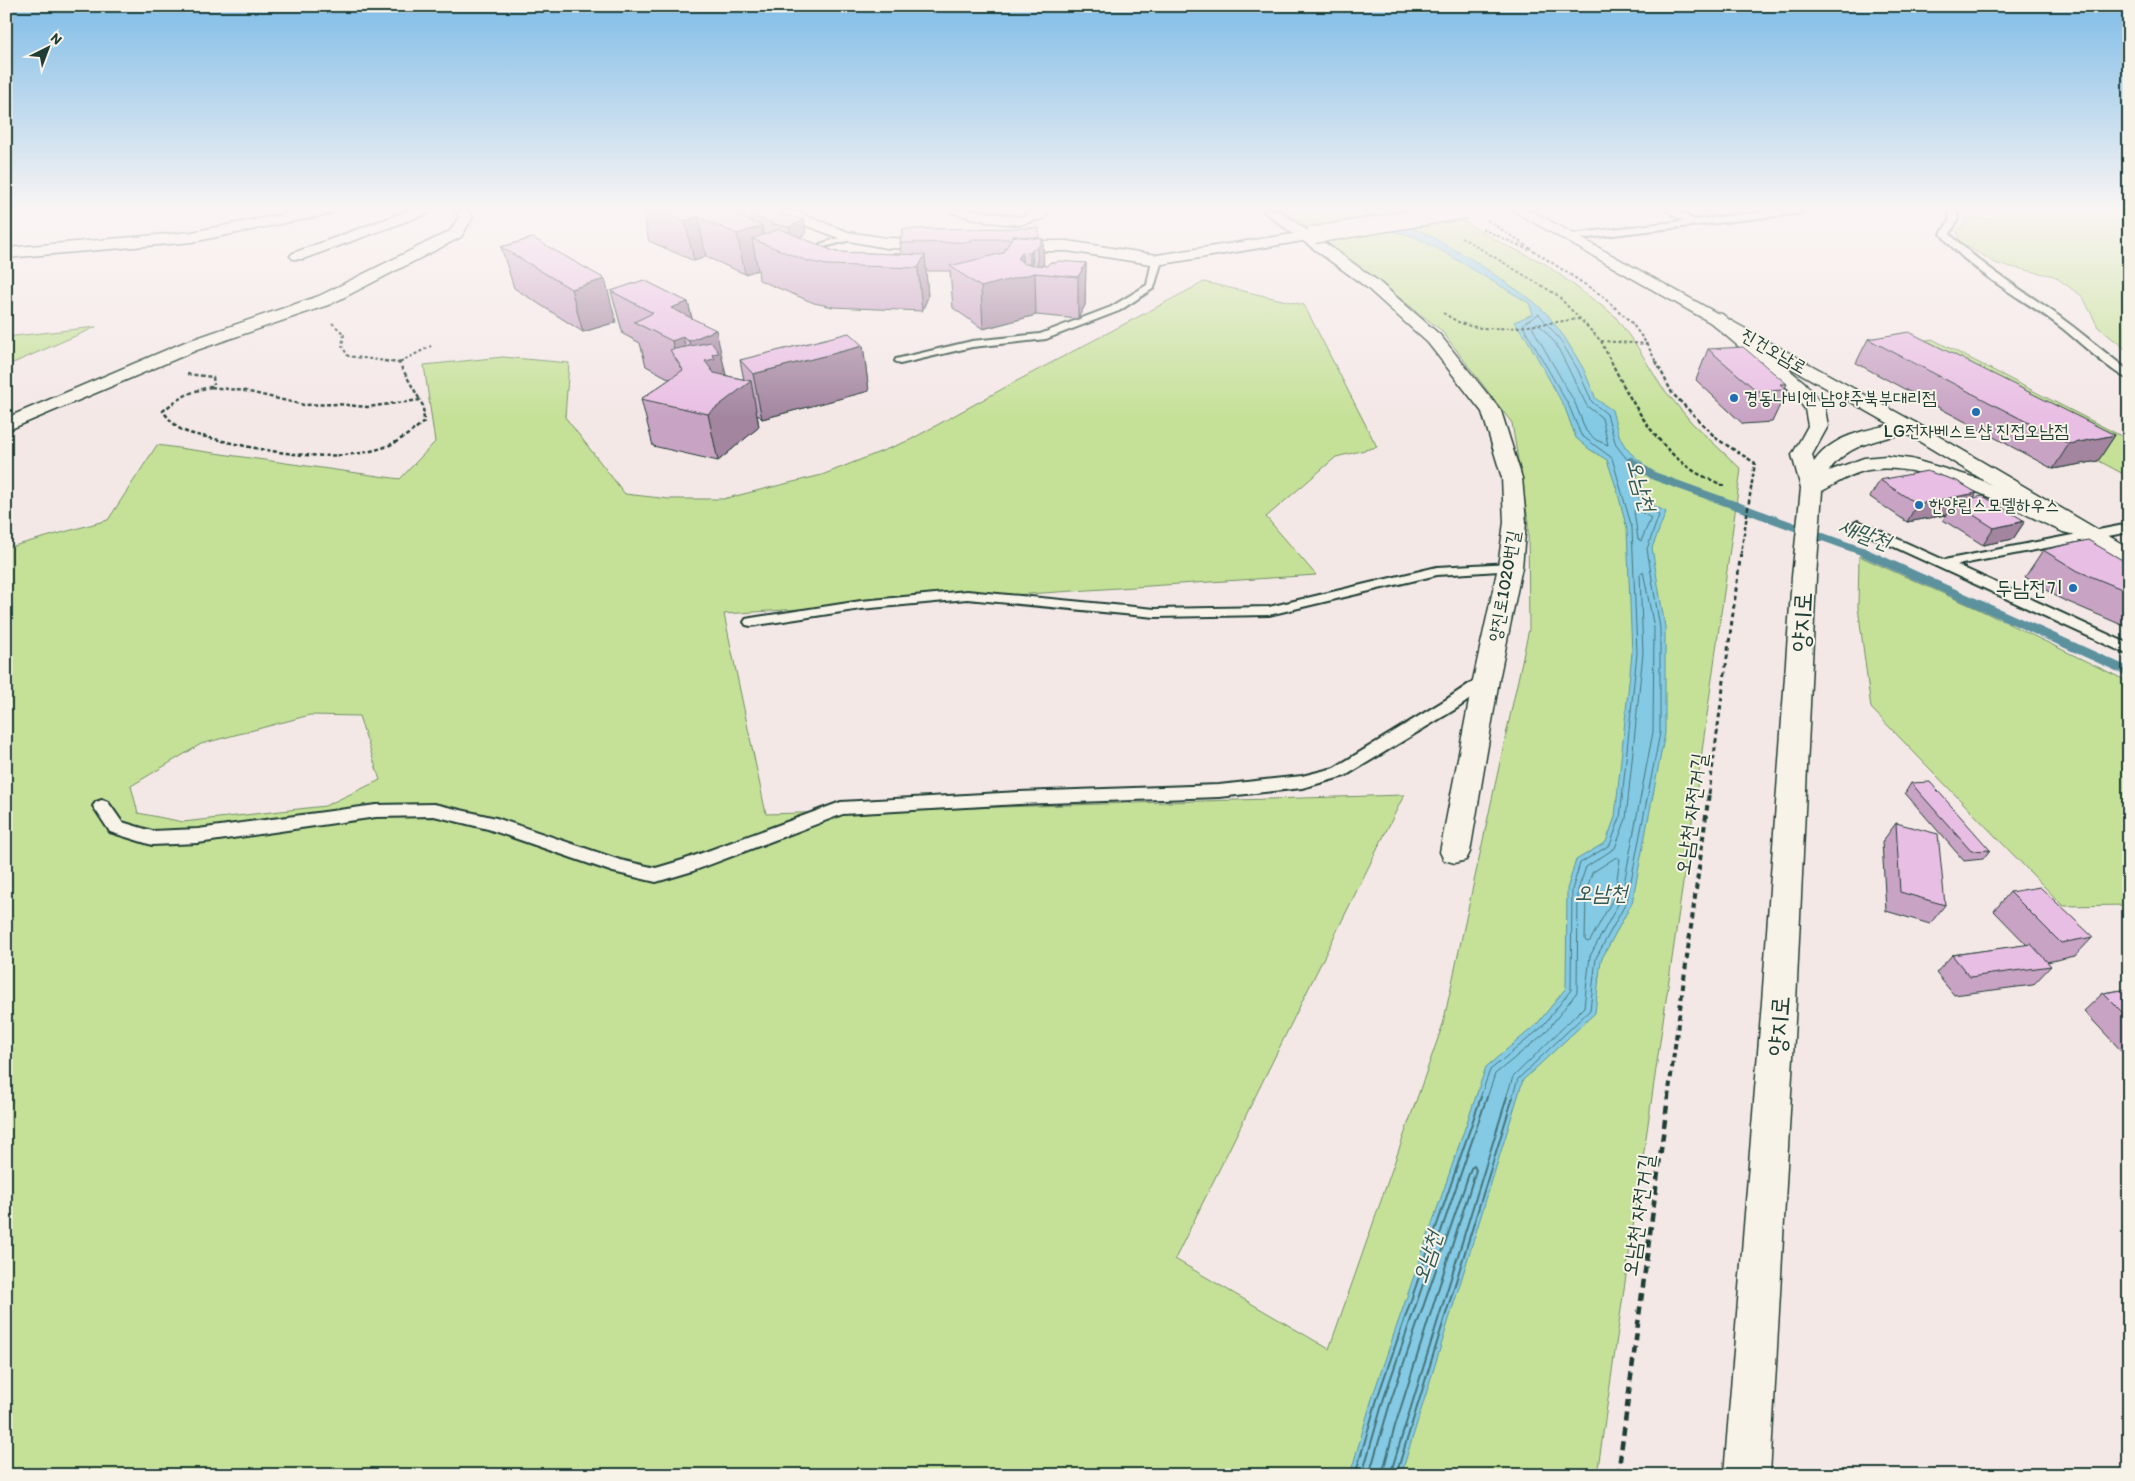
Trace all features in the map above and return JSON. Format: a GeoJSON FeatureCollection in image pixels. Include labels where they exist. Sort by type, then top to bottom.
{"type":"FeatureCollection","features":[{"type":"Feature","properties":{"kind":"street"},"geometry":{"type":"LineString","coordinates":[[6,425],[191,346],[325,300],[366,279]]}},
{"type":"Feature","properties":{"kind":"street","name":"양진로1020번길"},"geometry":{"type":"LineString","coordinates":[[1366,279],[1434,339],[1491,411],[1512,478],[1515,522],[1510,567],[1486,680],[1455,852]]}},
{"type":"Feature","properties":{"kind":"street","name":"진건오남로"},"geometry":{"type":"LineString","coordinates":[[1646,279],[1909,426],[2129,558]]}},
{"type":"Feature","properties":{"kind":"street"},"geometry":{"type":"LineString","coordinates":[[1716,318],[1798,387],[1815,409],[1818,426],[1802,455],[1812,488]]}},
{"type":"Feature","properties":{"kind":"street"},"geometry":{"type":"LineString","coordinates":[[1812,488],[1815,475],[1838,448],[1853,440],[1909,426]]}},
{"type":"Feature","properties":{"kind":"street"},"geometry":{"type":"LineString","coordinates":[[1812,488],[1865,464],[1906,464],[1974,485],[2092,536]]}},
{"type":"Feature","properties":{"kind":"street","name":"양지로"},"geometry":{"type":"LineString","coordinates":[[1747,1475],[1779,1012],[1804,577],[1812,488]]}},
{"type":"Feature","properties":{"kind":"lane"},"geometry":{"type":"LineString","coordinates":[[900,361],[972,344],[1042,337],[1115,309],[1151,286],[1153,279]]}},
{"type":"Feature","properties":{"kind":"lane"},"geometry":{"type":"LineString","coordinates":[[1998,279],[2028,302],[2054,318],[2129,376]]}},
{"type":"Feature","properties":{"kind":"lane"},"geometry":{"type":"LineString","coordinates":[[1858,525],[2129,650]]}},
{"type":"Feature","properties":{"kind":"lane"},"geometry":{"type":"LineString","coordinates":[[1943,564],[2129,528]]}},
{"type":"Feature","properties":{"kind":"lane"},"geometry":{"type":"LineString","coordinates":[[750,622],[861,605],[967,595],[1156,613],[1269,610],[1437,571],[1510,567]]}},
{"type":"Feature","properties":{"kind":"lane"},"geometry":{"type":"LineString","coordinates":[[102,806],[116,828],[152,838],[198,836],[376,811],[434,810],[490,823],[619,867],[656,875],[687,866],[841,808],[1019,798],[1218,791],[1302,782],[1339,772],[1486,680]]}},
{"type":"Feature","properties":{"kind":"path"},"geometry":{"type":"LineString","coordinates":[[1530,279],[1557,295],[1601,341],[1623,386],[1650,428],[1671,453],[1698,472],[1725,486]]}},
{"type":"Feature","properties":{"kind":"path","name":"오남천 자전거길"},"geometry":{"type":"LineString","coordinates":[[1578,279],[1601,295],[1631,322],[1647,344],[1672,393],[1717,439],[1755,463],[1740,558],[1618,1475]]}},
{"type":"Feature","properties":{"kind":"path"},"geometry":{"type":"LineString","coordinates":[[1439,311],[1463,324],[1480,328],[1497,328],[1580,319]]}},
{"type":"Feature","properties":{"kind":"path"},"geometry":{"type":"LineString","coordinates":[[330,322],[336,325],[344,334],[342,346],[348,356],[399,363],[432,346]]}},
{"type":"Feature","properties":{"kind":"path"},"geometry":{"type":"LineString","coordinates":[[1601,341],[1647,344]]}},
{"type":"Feature","properties":{"kind":"path"},"geometry":{"type":"LineString","coordinates":[[399,363],[420,400],[423,406],[424,422],[409,434],[382,448],[343,455],[286,452],[227,442],[186,431],[171,421],[163,411],[173,400],[214,386],[231,387],[300,404],[338,404],[369,408],[420,400]]}},
{"type":"Feature","properties":{"kind":"green space"},"geometry":{"type":"Polygon","coordinates":[[[1375,279],[1566,279],[1614,315],[1638,348],[1661,386],[1692,423],[1741,469],[1698,780],[1597,1475],[6,1475],[6,548],[108,520],[157,445],[400,479],[435,442],[424,365],[503,357],[569,363],[565,417],[625,494],[669,499],[723,499],[822,475],[910,440],[1204,282],[1304,305],[1377,447],[1336,457],[1266,517],[1316,575],[724,614],[766,814],[1404,795],[1175,1259],[1329,1349],[1443,1024],[1529,629],[1528,520],[1512,423],[1441,330],[1375,279]],[[310,715],[201,744],[131,786],[138,813],[183,822],[325,806],[380,780],[359,716],[310,715]]]}},
{"type":"Feature","properties":{"kind":"green space"},"geometry":{"type":"Polygon","coordinates":[[[2058,279],[2129,279],[2129,352],[2098,327],[2083,297],[2058,279]]]}},
{"type":"Feature","properties":{"kind":"green space"},"geometry":{"type":"Polygon","coordinates":[[[96,327],[6,366],[6,337],[96,327]]]}},
{"type":"Feature","properties":{"kind":"green space"},"geometry":{"type":"Polygon","coordinates":[[[1932,339],[2129,440],[2129,477],[1887,348],[1932,339]]]}},
{"type":"Feature","properties":{"kind":"green space"},"geometry":{"type":"Polygon","coordinates":[[[1859,556],[1978,609],[2129,682],[2129,905],[2063,906],[1871,708],[1858,607],[1859,556]]]}},
{"type":"Feature","properties":{"kind":"water","name":"오남천"},"geometry":{"type":"Polygon","coordinates":[[[1489,279],[1501,279],[1533,301],[1547,314],[1565,338],[1583,368],[1596,399],[1612,410],[1619,434],[1625,446],[1629,452],[1643,463],[1637,476],[1644,500],[1666,512],[1652,548],[1665,627],[1665,733],[1632,903],[1601,960],[1595,1013],[1523,1080],[1401,1475],[1350,1475],[1373,1395],[1486,1067],[1537,1024],[1566,988],[1567,889],[1576,860],[1606,842],[1615,817],[1632,653],[1627,529],[1607,460],[1576,438],[1565,408],[1527,339],[1514,322],[1533,314],[1529,303],[1489,279]]]}},
{"type":"Feature","properties":{"kind":"building"},"geometry":{"type":"Polygon","coordinates":[[[555,279],[605,279],[571,289],[555,279]]]}},
{"type":"Feature","properties":{"kind":"building"},"geometry":{"type":"Polygon","coordinates":[[[969,279],[1011,279],[981,287],[969,279]]]}},
{"type":"Feature","properties":{"kind":"building"},"geometry":{"type":"Polygon","coordinates":[[[644,280],[688,302],[671,308],[716,330],[689,341],[683,337],[672,341],[634,322],[653,313],[611,291],[644,280]]]}},
{"type":"Feature","properties":{"kind":"building"},"geometry":{"type":"Polygon","coordinates":[[[1909,332],[2115,435],[2069,444],[1868,339],[1909,332]]]}},
{"type":"Feature","properties":{"kind":"building"},"geometry":{"type":"Polygon","coordinates":[[[849,333],[863,346],[753,374],[740,360],[849,333]]]}},
{"type":"Feature","properties":{"kind":"building"},"geometry":{"type":"Polygon","coordinates":[[[711,342],[719,353],[712,354],[715,359],[705,361],[714,373],[751,381],[708,414],[641,399],[683,370],[670,350],[711,342]]]}},
{"type":"Feature","properties":{"kind":"building"},"geometry":{"type":"Polygon","coordinates":[[[1743,347],[1787,384],[1780,384],[1787,390],[1757,391],[1708,349],[1743,347]]]}},
{"type":"Feature","properties":{"kind":"building"},"geometry":{"type":"Polygon","coordinates":[[[1927,471],[1957,481],[1977,493],[1917,504],[1880,480],[1927,471]]]}},
{"type":"Feature","properties":{"kind":"building"},"geometry":{"type":"Polygon","coordinates":[[[1983,496],[2025,521],[1994,528],[1953,502],[1983,496]]]}},
{"type":"Feature","properties":{"kind":"building"},"geometry":{"type":"Polygon","coordinates":[[[2088,540],[2129,564],[2129,592],[2078,571],[2043,550],[2088,540]]]}},
{"type":"Feature","properties":{"kind":"building"},"geometry":{"type":"Polygon","coordinates":[[[1930,782],[1990,850],[1971,851],[1911,783],[1930,782]]]}},
{"type":"Feature","properties":{"kind":"building"},"geometry":{"type":"Polygon","coordinates":[[[1896,823],[1938,834],[1945,905],[1900,892],[1896,823]]]}},
{"type":"Feature","properties":{"kind":"building"},"geometry":{"type":"Polygon","coordinates":[[[2040,887],[2093,937],[2061,943],[2010,892],[2040,887]]]}},
{"type":"Feature","properties":{"kind":"building"},"geometry":{"type":"Polygon","coordinates":[[[2031,944],[2051,966],[1970,977],[1952,955],[2031,944]]]}},
{"type":"Feature","properties":{"kind":"building"},"geometry":{"type":"Polygon","coordinates":[[[2129,989],[2129,1019],[2103,993],[2129,989]]]}},
{"type":"Feature","properties":{"kind":"waterway","name":"새말천"},"geometry":{"type":"LineString","coordinates":[[1631,461],[1654,476],[1867,553]]}},
{"type":"Feature","properties":{"kind":"waterway","name":"새말천"},"geometry":{"type":"LineString","coordinates":[[1863,552],[2129,672]]}},
{"type":"Feature","properties":{"kind":"place","name":"경동나비엔 남양주북부대리점"},"geometry":{"type":"Point","coordinates":[1734,398]}},
{"type":"Feature","properties":{"kind":"place","name":"LG전자베스트샵 진접오남점"},"geometry":{"type":"Point","coordinates":[1976,412]}},
{"type":"Feature","properties":{"kind":"place","name":"한양립스모델하우스"},"geometry":{"type":"Point","coordinates":[1919,505]}},
{"type":"Feature","properties":{"kind":"place","name":"두남전기"},"geometry":{"type":"Point","coordinates":[2073,588]}}]}
